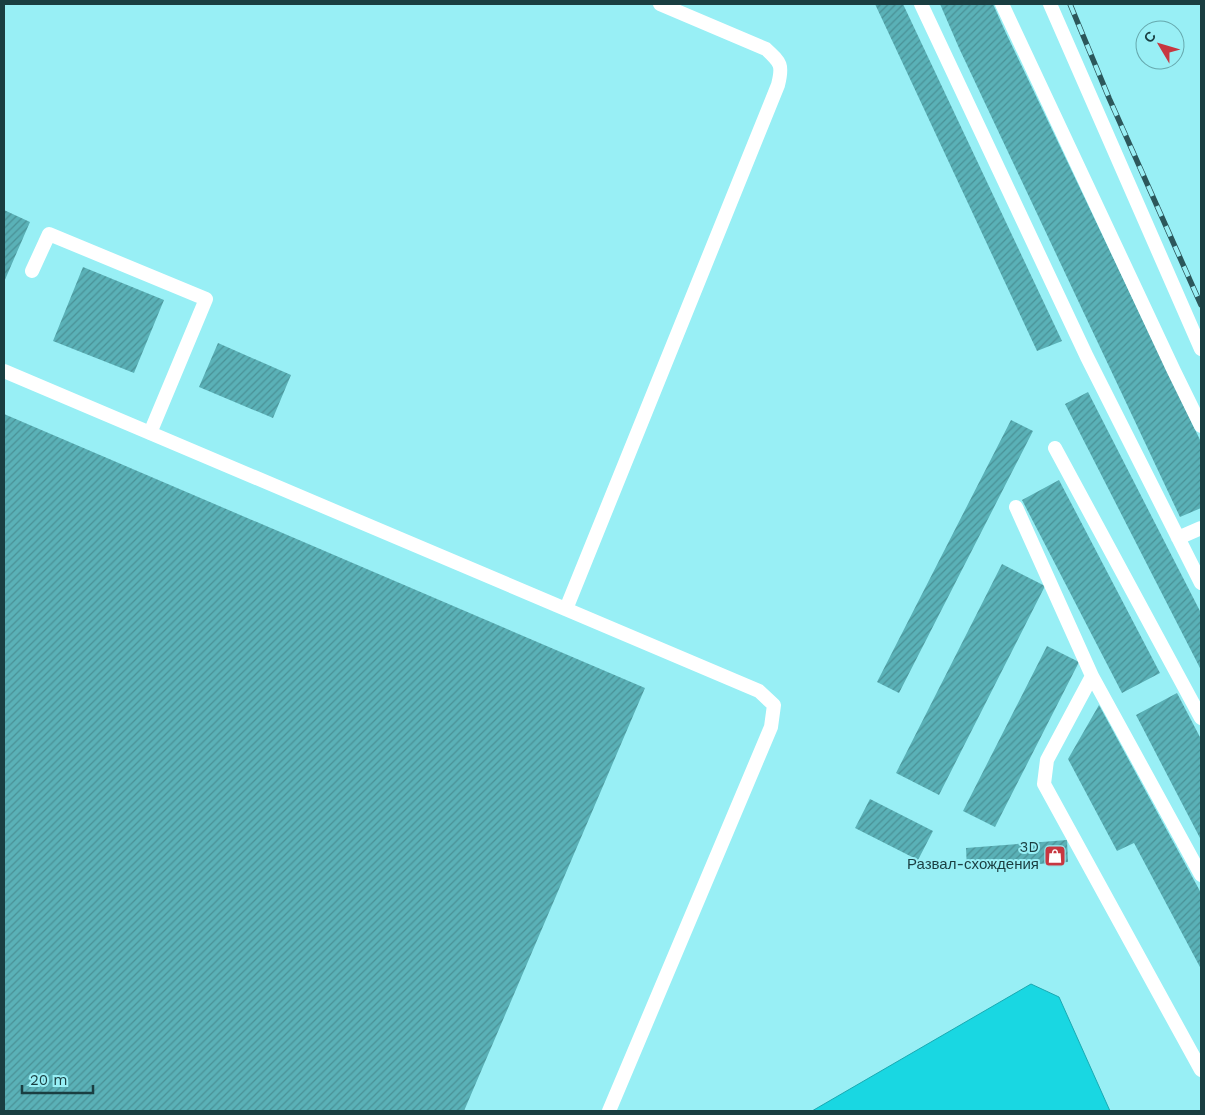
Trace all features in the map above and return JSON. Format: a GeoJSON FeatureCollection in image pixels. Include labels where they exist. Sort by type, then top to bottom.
{"type":"FeatureCollection","features":[{"type":"Feature","properties":{"kind":"lane"},"geometry":{"type":"LineString","coordinates":[[566,609],[774,94],[782,70],[776,58],[766,48],[660,4]]}},
{"type":"Feature","properties":{"kind":"lane"},"geometry":{"type":"LineString","coordinates":[[921,4],[1087,357],[1201,583]]}},
{"type":"Feature","properties":{"kind":"lane"},"geometry":{"type":"LineString","coordinates":[[1002,4],[1201,426]]}},
{"type":"Feature","properties":{"kind":"lane"},"geometry":{"type":"LineString","coordinates":[[1050,4],[1201,349]]}},
{"type":"Feature","properties":{"kind":"lane"},"geometry":{"type":"LineString","coordinates":[[32,271],[49,234],[206,299],[150,433]]}},
{"type":"Feature","properties":{"kind":"lane"},"geometry":{"type":"LineString","coordinates":[[4,371],[759,691],[774,705],[770,727],[610,1111]]}},
{"type":"Feature","properties":{"kind":"lane"},"geometry":{"type":"LineString","coordinates":[[1055,448],[1201,718]]}},
{"type":"Feature","properties":{"kind":"lane"},"geometry":{"type":"LineString","coordinates":[[1016,507],[1092,676],[1201,876]]}},
{"type":"Feature","properties":{"kind":"lane"},"geometry":{"type":"LineString","coordinates":[[1178,538],[1201,528]]}},
{"type":"Feature","properties":{"kind":"lane"},"geometry":{"type":"LineString","coordinates":[[1092,676],[1046,760],[1044,784],[1201,1070]]}},
{"type":"Feature","properties":{"kind":"water"},"geometry":{"type":"Polygon","coordinates":[[[1031,984],[1059,997],[1110,1111],[812,1111],[1031,984]]]}},
{"type":"Feature","properties":{"kind":"building"},"geometry":{"type":"Polygon","coordinates":[[[875,4],[903,4],[1062,341],[1037,351],[875,4]]]}},
{"type":"Feature","properties":{"kind":"building"},"geometry":{"type":"Polygon","coordinates":[[[940,4],[993,4],[1201,442],[1201,508],[1180,517],[940,4]]]}},
{"type":"Feature","properties":{"kind":"building"},"geometry":{"type":"Polygon","coordinates":[[[4,210],[30,222],[4,282],[4,210]]]}},
{"type":"Feature","properties":{"kind":"building"},"geometry":{"type":"Polygon","coordinates":[[[83,267],[164,300],[134,373],[53,341],[83,267]]]}},
{"type":"Feature","properties":{"kind":"building"},"geometry":{"type":"Polygon","coordinates":[[[218,343],[291,375],[273,418],[199,387],[218,343]]]}},
{"type":"Feature","properties":{"kind":"building"},"geometry":{"type":"Polygon","coordinates":[[[1088,392],[1201,613],[1201,670],[1065,404],[1088,392]]]}},
{"type":"Feature","properties":{"kind":"building"},"geometry":{"type":"Polygon","coordinates":[[[4,414],[645,688],[464,1111],[4,1111],[4,414]]]}},
{"type":"Feature","properties":{"kind":"building"},"geometry":{"type":"Polygon","coordinates":[[[1011,420],[1033,431],[899,693],[877,682],[1011,420]]]}},
{"type":"Feature","properties":{"kind":"building"},"geometry":{"type":"Polygon","coordinates":[[[1059,480],[1160,673],[1122,693],[1022,500],[1059,480]]]}},
{"type":"Feature","properties":{"kind":"building"},"geometry":{"type":"Polygon","coordinates":[[[1002,564],[1045,586],[939,795],[896,773],[1002,564]]]}},
{"type":"Feature","properties":{"kind":"building"},"geometry":{"type":"Polygon","coordinates":[[[1047,646],[1079,662],[995,827],[963,811],[1047,646]]]}},
{"type":"Feature","properties":{"kind":"building"},"geometry":{"type":"Polygon","coordinates":[[[1177,693],[1201,739],[1201,840],[1136,715],[1177,693]]]}},
{"type":"Feature","properties":{"kind":"building"},"geometry":{"type":"Polygon","coordinates":[[[1099,705],[1201,893],[1201,969],[1134,843],[1117,851],[1068,759],[1099,705]]]}},
{"type":"Feature","properties":{"kind":"building"},"geometry":{"type":"Polygon","coordinates":[[[870,799],[933,831],[918,860],[855,828],[870,799]]]}},
{"type":"Feature","properties":{"kind":"building"},"geometry":{"type":"Polygon","coordinates":[[[1067,840],[1068,862],[967,869],[966,848],[1067,840]]]}},
{"type":"Feature","properties":{"kind":"railway"},"geometry":{"type":"LineString","coordinates":[[1070,4],[1109,98],[1201,305]]}},
{"type":"Feature","properties":{"kind":"place","name":"3D Развал-схождения"},"geometry":{"type":"Point","coordinates":[1055,856]}}]}
